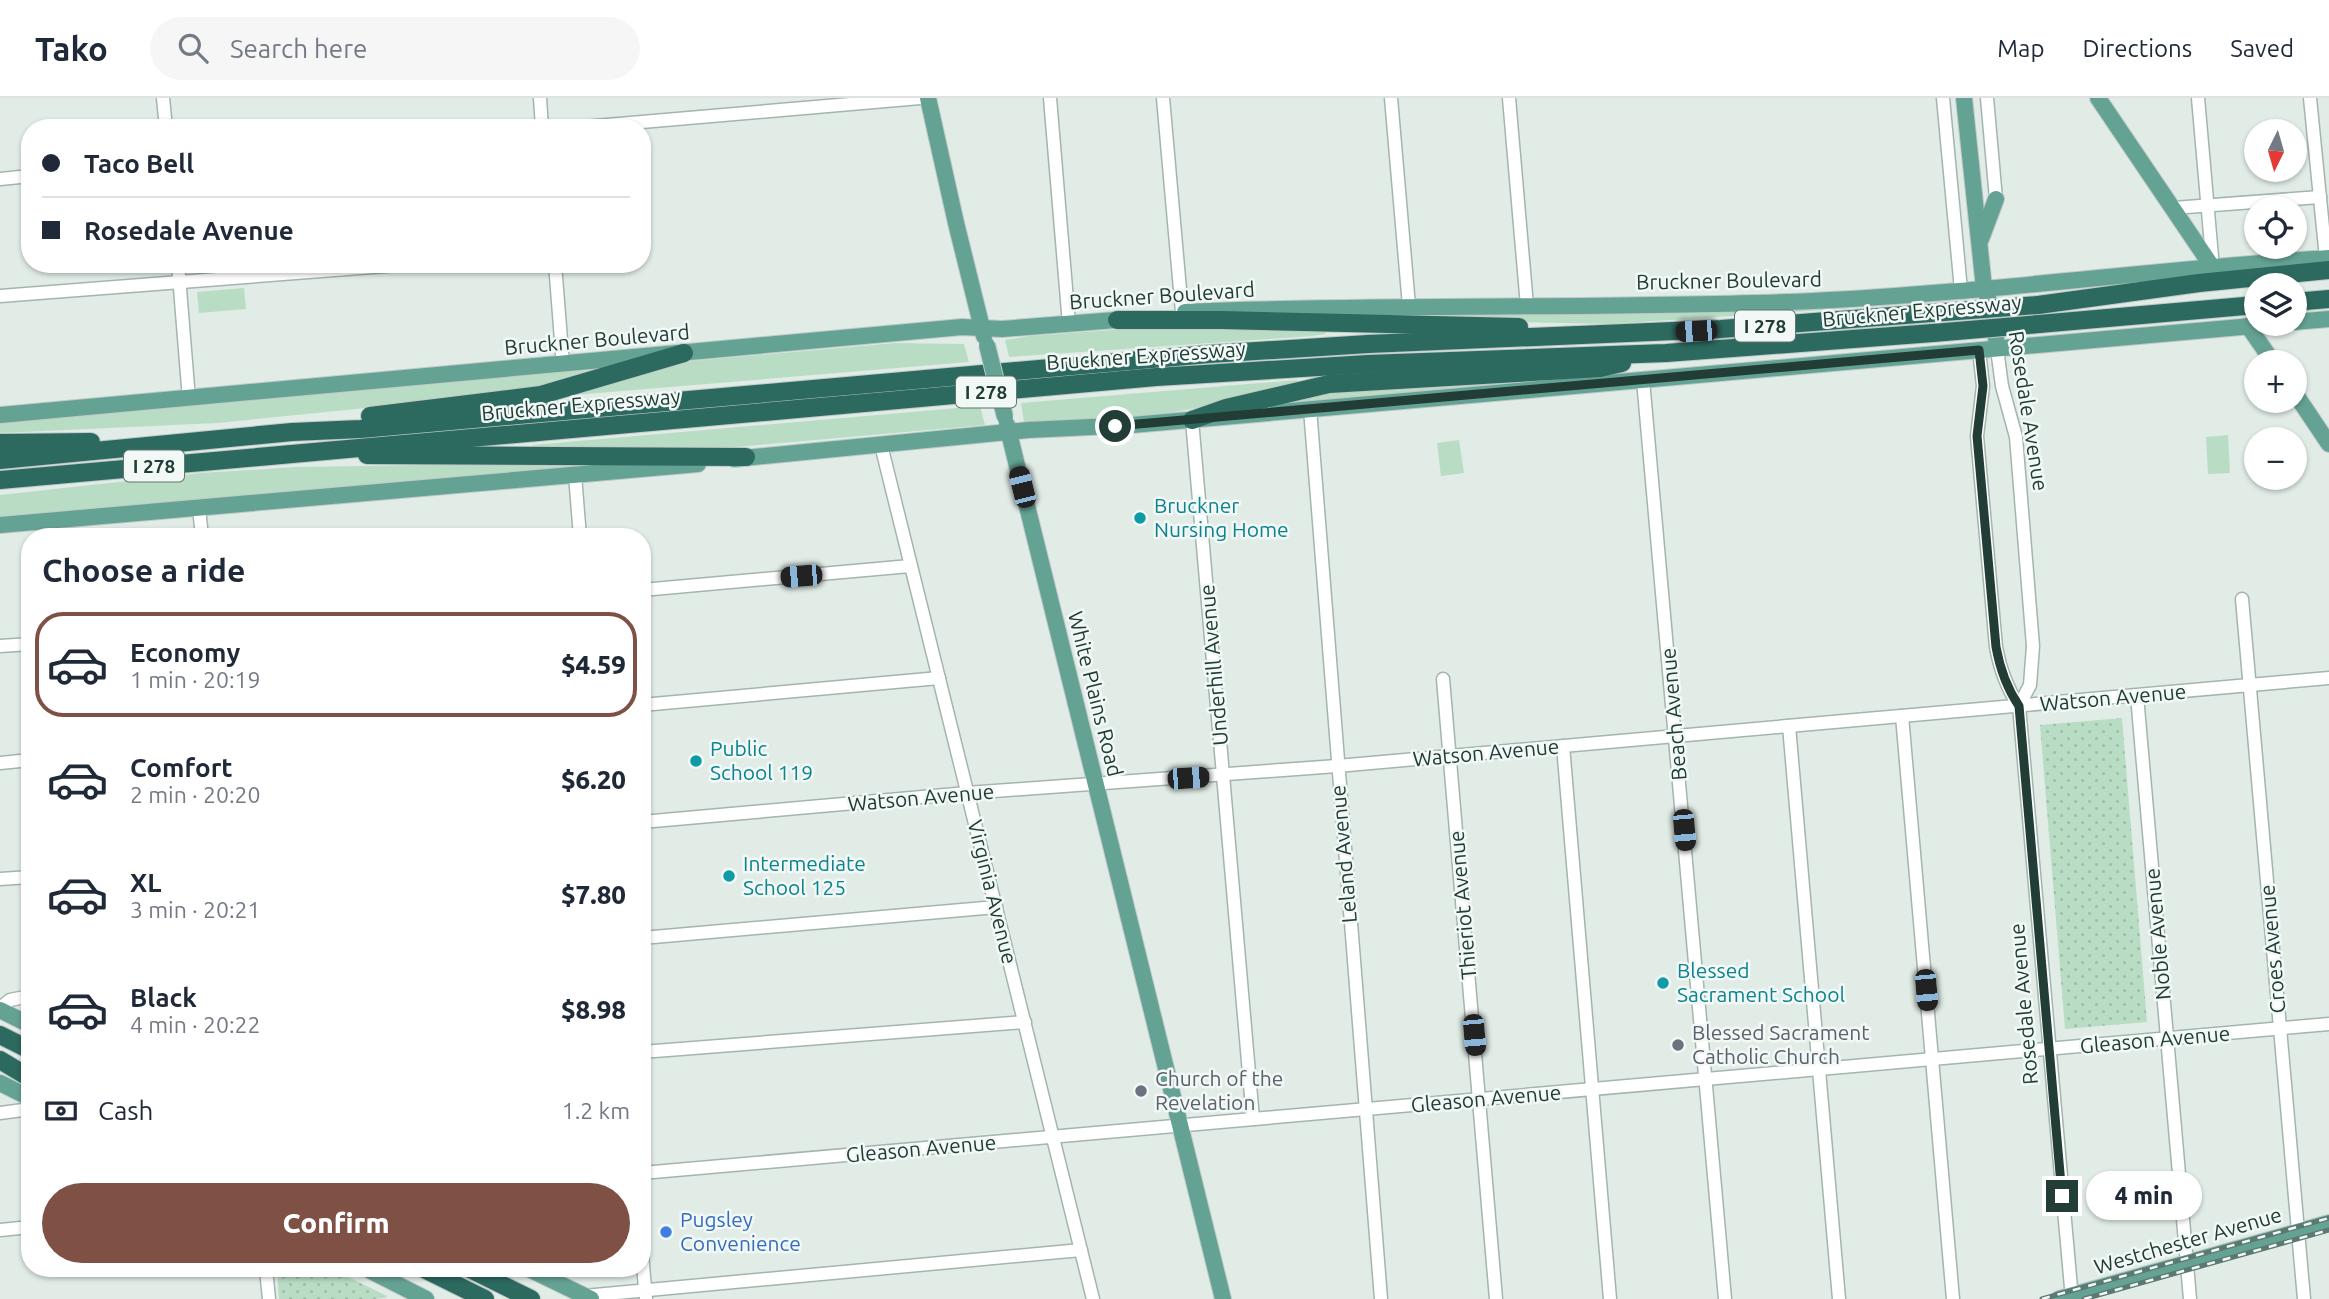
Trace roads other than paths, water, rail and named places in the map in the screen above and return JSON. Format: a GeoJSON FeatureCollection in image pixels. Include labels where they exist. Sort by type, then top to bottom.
{"type":"FeatureCollection","features":[{"type":"Feature","properties":{"kind":"highway"},"geometry":{"type":"LineString","coordinates":[[2038,305],[2328,262]]}},
{"type":"Feature","properties":{"kind":"highway"},"geometry":{"type":"LineString","coordinates":[[2307,283],[2329,281]]}},
{"type":"Feature","properties":{"kind":"highway","name":"Bruckner Expressway"},"geometry":{"type":"LineString","coordinates":[[0,460],[292,432],[361,429],[1209,354],[1368,344],[1721,329],[2244,288]]}},
{"type":"Feature","properties":{"kind":"highway"},"geometry":{"type":"LineString","coordinates":[[2307,301],[2329,299]]}},
{"type":"Feature","properties":{"kind":"highway","name":"Bruckner Expressway"},"geometry":{"type":"LineString","coordinates":[[0,480],[1209,373],[1407,362],[1666,353],[1933,334],[2244,306]]}},
{"type":"Feature","properties":{"kind":"highway"},"geometry":{"type":"LineString","coordinates":[[1117,320],[1530,328],[1599,335]]}},
{"type":"Feature","properties":{"kind":"highway"},"geometry":{"type":"LineString","coordinates":[[292,432],[358,418],[541,396],[684,353]]}},
{"type":"Feature","properties":{"kind":"highway"},"geometry":{"type":"LineString","coordinates":[[1192,420],[1226,408],[1329,384],[1600,368],[1666,353]]}},
{"type":"Feature","properties":{"kind":"highway"},"geometry":{"type":"LineString","coordinates":[[0,443],[186,444]]}},
{"type":"Feature","properties":{"kind":"highway"},"geometry":{"type":"LineString","coordinates":[[308,452],[395,457],[746,457]]}},
{"type":"Feature","properties":{"kind":"highway"},"geometry":{"type":"LineString","coordinates":[[0,1035],[21,1046]]}},
{"type":"Feature","properties":{"kind":"highway"},"geometry":{"type":"LineString","coordinates":[[0,1059],[21,1071]]}},
{"type":"Feature","properties":{"kind":"highway"},"geometry":{"type":"LineString","coordinates":[[440,1277],[485,1299]]}},
{"type":"Feature","properties":{"kind":"highway"},"geometry":{"type":"LineString","coordinates":[[486,1277],[531,1299]]}},
{"type":"Feature","properties":{"kind":"highway"},"geometry":{"type":"LineString","coordinates":[[507,1287],[539,1299]]}},
{"type":"Feature","properties":{"kind":"main road","name":"White Plains Road"},"geometry":{"type":"LineString","coordinates":[[928,98],[956,223],[1223,1299]]}},
{"type":"Feature","properties":{"kind":"main road","name":"Rosedale Avenue"},"geometry":{"type":"LineString","coordinates":[[1964,98],[1984,288],[1993,311],[1997,349]]}},
{"type":"Feature","properties":{"kind":"main road"},"geometry":{"type":"LineString","coordinates":[[2098,98],[2213,268]]}},
{"type":"Feature","properties":{"kind":"main road"},"geometry":{"type":"LineString","coordinates":[[1980,242],[1996,199]]}},
{"type":"Feature","properties":{"kind":"main road","name":"Bruckner Boulevard"},"geometry":{"type":"LineString","coordinates":[[0,415],[962,327],[985,337],[1002,330],[1182,312],[1810,301],[2213,268],[2328,262]]}},
{"type":"Feature","properties":{"kind":"main road","name":"Rosedale Avenue"},"geometry":{"type":"LineString","coordinates":[[1979,350],[1976,313],[1984,288]]}},
{"type":"Feature","properties":{"kind":"main road"},"geometry":{"type":"LineString","coordinates":[[2307,321],[2329,319]]}},
{"type":"Feature","properties":{"kind":"main road"},"geometry":{"type":"LineString","coordinates":[[0,525],[713,462],[881,445],[1007,425],[1192,420],[2244,326]]}},
{"type":"Feature","properties":{"kind":"main road"},"geometry":{"type":"LineString","coordinates":[[2307,407],[2325,426],[2329,444]]}},
{"type":"Feature","properties":{"kind":"main road"},"geometry":{"type":"LineString","coordinates":[[0,1009],[21,1020]]}},
{"type":"Feature","properties":{"kind":"main road"},"geometry":{"type":"LineString","coordinates":[[0,1083],[21,1094]]}},
{"type":"Feature","properties":{"kind":"main road","name":"Westchester Avenue"},"geometry":{"type":"LineString","coordinates":[[2067,1298],[2329,1223]]}},
{"type":"Feature","properties":{"kind":"main road"},"geometry":{"type":"LineString","coordinates":[[383,1277],[426,1299]]}},
{"type":"Feature","properties":{"kind":"main road"},"geometry":{"type":"LineString","coordinates":[[546,1277],[588,1297]]}},
{"type":"Feature","properties":{"kind":"street"},"geometry":{"type":"LineString","coordinates":[[163,98],[165,119]]}},
{"type":"Feature","properties":{"kind":"street"},"geometry":{"type":"LineString","coordinates":[[540,98],[541,119]]}},
{"type":"Feature","properties":{"kind":"street"},"geometry":{"type":"LineString","coordinates":[[651,121],[920,98]]}},
{"type":"Feature","properties":{"kind":"street"},"geometry":{"type":"LineString","coordinates":[[1050,98],[1069,324]]}},
{"type":"Feature","properties":{"kind":"street"},"geometry":{"type":"LineString","coordinates":[[1163,98],[1182,312]]}},
{"type":"Feature","properties":{"kind":"street"},"geometry":{"type":"LineString","coordinates":[[1391,98],[1409,306]]}},
{"type":"Feature","properties":{"kind":"street"},"geometry":{"type":"LineString","coordinates":[[1509,98],[1527,306]]}},
{"type":"Feature","properties":{"kind":"street"},"geometry":{"type":"LineString","coordinates":[[1943,98],[1961,290]]}},
{"type":"Feature","properties":{"kind":"street"},"geometry":{"type":"LineString","coordinates":[[1987,98],[1996,199]]}},
{"type":"Feature","properties":{"kind":"street"},"geometry":{"type":"LineString","coordinates":[[2198,98],[2213,268]]}},
{"type":"Feature","properties":{"kind":"street"},"geometry":{"type":"LineString","coordinates":[[2311,98],[2328,262]]}},
{"type":"Feature","properties":{"kind":"street"},"geometry":{"type":"LineString","coordinates":[[0,179],[21,177]]}},
{"type":"Feature","properties":{"kind":"street"},"geometry":{"type":"LineString","coordinates":[[2173,208],[2320,197]]}},
{"type":"Feature","properties":{"kind":"street"},"geometry":{"type":"LineString","coordinates":[[179,273],[189,399]]}},
{"type":"Feature","properties":{"kind":"street"},"geometry":{"type":"LineString","coordinates":[[0,296],[289,273]]}},
{"type":"Feature","properties":{"kind":"street"},"geometry":{"type":"LineString","coordinates":[[556,273],[563,365]]}},
{"type":"Feature","properties":{"kind":"street","name":"Rosedale Avenue"},"geometry":{"type":"LineString","coordinates":[[1997,349],[2002,386],[2016,437],[2033,646],[2030,685],[2019,706]]}},
{"type":"Feature","properties":{"kind":"street","name":"Rosedale Avenue"},"geometry":{"type":"LineString","coordinates":[[1979,350],[1983,386],[1977,436],[1996,647],[2000,670],[2019,706],[2049,1049],[2067,1298]]}},
{"type":"Feature","properties":{"kind":"street","name":"Beach Avenue"},"geometry":{"type":"LineString","coordinates":[[1643,380],[1725,1299]]}},
{"type":"Feature","properties":{"kind":"street","name":"Leland Avenue"},"geometry":{"type":"LineString","coordinates":[[1310,409],[1381,1299]]}},
{"type":"Feature","properties":{"kind":"street","name":"Underhill Avenue"},"geometry":{"type":"LineString","coordinates":[[1192,420],[1253,1119]]}},
{"type":"Feature","properties":{"kind":"street","name":"Virginia Avenue"},"geometry":{"type":"LineString","coordinates":[[881,445],[1093,1299]]}},
{"type":"Feature","properties":{"kind":"street"},"geometry":{"type":"LineString","coordinates":[[575,475],[579,528]]}},
{"type":"Feature","properties":{"kind":"street"},"geometry":{"type":"LineString","coordinates":[[199,508],[201,528]]}},
{"type":"Feature","properties":{"kind":"street"},"geometry":{"type":"LineString","coordinates":[[651,589],[910,566]]}},
{"type":"Feature","properties":{"kind":"street","name":"Croes Avenue"},"geometry":{"type":"LineString","coordinates":[[2242,599],[2304,1299]]}},
{"type":"Feature","properties":{"kind":"street"},"geometry":{"type":"LineString","coordinates":[[0,646],[21,645]]}},
{"type":"Feature","properties":{"kind":"street"},"geometry":{"type":"LineString","coordinates":[[651,704],[939,678]]}},
{"type":"Feature","properties":{"kind":"street","name":"Watson Avenue"},"geometry":{"type":"LineString","coordinates":[[651,821],[967,793],[1337,766],[2329,678]]}},
{"type":"Feature","properties":{"kind":"street","name":"Thieriot Avenue"},"geometry":{"type":"LineString","coordinates":[[1443,679],[1496,1299]]}},
{"type":"Feature","properties":{"kind":"street","name":"Noble Avenue"},"geometry":{"type":"LineString","coordinates":[[2137,695],[2190,1299]]}},
{"type":"Feature","properties":{"kind":"street"},"geometry":{"type":"LineString","coordinates":[[1902,716],[1953,1299]]}},
{"type":"Feature","properties":{"kind":"street"},"geometry":{"type":"LineString","coordinates":[[1789,726],[1839,1299]]}},
{"type":"Feature","properties":{"kind":"street"},"geometry":{"type":"LineString","coordinates":[[1563,746],[1611,1299]]}},
{"type":"Feature","properties":{"kind":"street"},"geometry":{"type":"LineString","coordinates":[[0,763],[21,762]]}},
{"type":"Feature","properties":{"kind":"street"},"geometry":{"type":"LineString","coordinates":[[0,879],[21,878]]}},
{"type":"Feature","properties":{"kind":"street"},"geometry":{"type":"LineString","coordinates":[[651,938],[996,908]]}},
{"type":"Feature","properties":{"kind":"street"},"geometry":{"type":"LineString","coordinates":[[0,1009],[15,998],[21,997]]}},
{"type":"Feature","properties":{"kind":"street"},"geometry":{"type":"LineString","coordinates":[[651,1051],[1025,1022]]}},
{"type":"Feature","properties":{"kind":"street","name":"Gleason Avenue"},"geometry":{"type":"LineString","coordinates":[[651,1172],[2329,1024]]}},
{"type":"Feature","properties":{"kind":"street"},"geometry":{"type":"LineString","coordinates":[[0,1113],[21,1111]]}},
{"type":"Feature","properties":{"kind":"street"},"geometry":{"type":"LineString","coordinates":[[0,1230],[21,1228]]}},
{"type":"Feature","properties":{"kind":"street"},"geometry":{"type":"LineString","coordinates":[[588,1297],[646,1294],[1081,1250]]}},
{"type":"Feature","properties":{"kind":"street"},"geometry":{"type":"LineString","coordinates":[[267,1277],[269,1299]]}},
{"type":"Feature","properties":{"kind":"railway"},"geometry":{"type":"LineString","coordinates":[[2042,1299],[2329,1218]]}},
{"type":"Feature","properties":{"kind":"railway"},"geometry":{"type":"LineString","coordinates":[[2084,1299],[2329,1230]]}},
{"type":"Feature","properties":{"kind":"place","name":"Bruckner Nursing Home"},"geometry":{"type":"Point","coordinates":[1140,518]}},
{"type":"Feature","properties":{"kind":"place","name":"Public School 119"},"geometry":{"type":"Point","coordinates":[696,761]}},
{"type":"Feature","properties":{"kind":"place","name":"Intermediate School 125"},"geometry":{"type":"Point","coordinates":[729,876]}},
{"type":"Feature","properties":{"kind":"place","name":"Blessed Sacrament School"},"geometry":{"type":"Point","coordinates":[1663,983]}},
{"type":"Feature","properties":{"kind":"place","name":"Blessed Sacrament Catholic Church"},"geometry":{"type":"Point","coordinates":[1678,1045]}},
{"type":"Feature","properties":{"kind":"place","name":"Church of the Revelation"},"geometry":{"type":"Point","coordinates":[1141,1091]}},
{"type":"Feature","properties":{"kind":"place","name":"Pugsley Convenience"},"geometry":{"type":"Point","coordinates":[666,1232]}}]}
